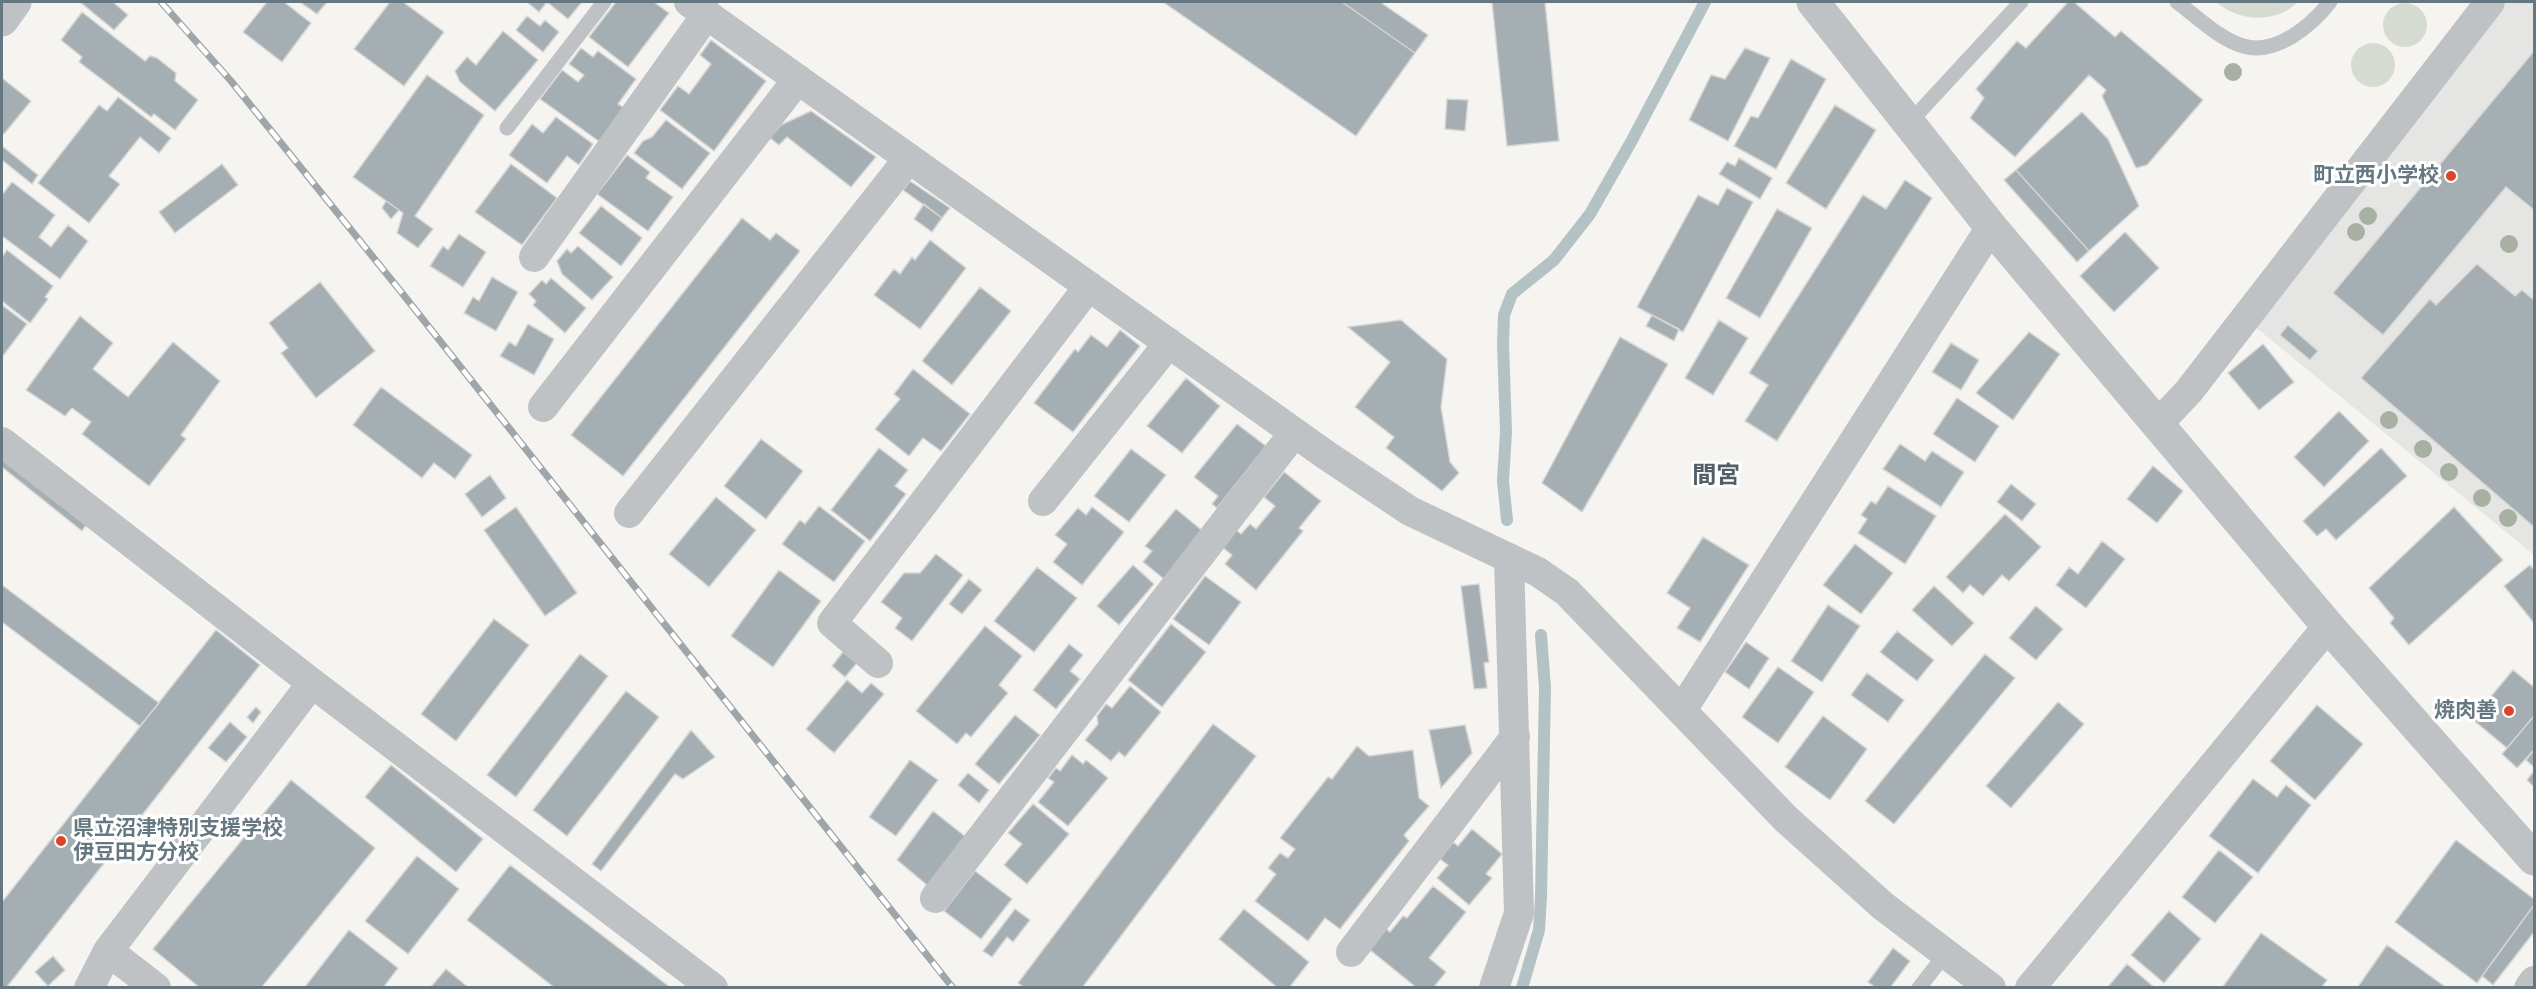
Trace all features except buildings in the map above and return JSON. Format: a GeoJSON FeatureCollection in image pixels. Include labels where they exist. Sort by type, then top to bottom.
{"type":"FeatureCollection","features":[{"type":"Feature","properties":{"kind":"street"},"geometry":{"type":"LineString","coordinates":[[2,20],[15,2]]}},
{"type":"Feature","properties":{"kind":"street"},"geometry":{"type":"LineString","coordinates":[[1813,2],[1991,227],[2328,626],[2535,859]]}},
{"type":"Feature","properties":{"kind":"street"},"geometry":{"type":"LineString","coordinates":[[2158,424],[2197,381],[2490,2]]}},
{"type":"Feature","properties":{"kind":"street"},"geometry":{"type":"LineString","coordinates":[[534,257],[698,8],[1294,433],[1410,511],[1538,572],[1567,592],[1786,819],[1883,906],[1992,987]]}},
{"type":"Feature","properties":{"kind":"street"},"geometry":{"type":"LineString","coordinates":[[543,407],[798,79]]}},
{"type":"Feature","properties":{"kind":"street"},"geometry":{"type":"LineString","coordinates":[[629,513],[909,158]]}},
{"type":"Feature","properties":{"kind":"street"},"geometry":{"type":"LineString","coordinates":[[1682,710],[1991,227]]}},
{"type":"Feature","properties":{"kind":"street"},"geometry":{"type":"LineString","coordinates":[[878,663],[832,623],[1089,286]]}},
{"type":"Feature","properties":{"kind":"street"},"geometry":{"type":"LineString","coordinates":[[1043,501],[1169,343]]}},
{"type":"Feature","properties":{"kind":"street"},"geometry":{"type":"LineString","coordinates":[[935,898],[1294,433]]}},
{"type":"Feature","properties":{"kind":"street"},"geometry":{"type":"LineString","coordinates":[[2,442],[312,683],[713,987]]}},
{"type":"Feature","properties":{"kind":"street"},"geometry":{"type":"LineString","coordinates":[[1494,987],[1519,913],[1509,558]]}},
{"type":"Feature","properties":{"kind":"street"},"geometry":{"type":"LineString","coordinates":[[2030,987],[2328,626]]}},
{"type":"Feature","properties":{"kind":"street"},"geometry":{"type":"LineString","coordinates":[[89,987],[108,951],[312,683]]}},
{"type":"Feature","properties":{"kind":"street"},"geometry":{"type":"LineString","coordinates":[[1351,952],[1515,737]]}},
{"type":"Feature","properties":{"kind":"street"},"geometry":{"type":"LineString","coordinates":[[108,951],[156,987]]}},
{"type":"Feature","properties":{"kind":"street"},"geometry":{"type":"LineString","coordinates":[[2529,987],[2535,981]]}},
{"type":"Feature","properties":{"kind":"lane"},"geometry":{"type":"LineString","coordinates":[[507,128],[604,2]]}},
{"type":"Feature","properties":{"kind":"lane"},"geometry":{"type":"LineString","coordinates":[[1909,123],[2021,2]]}},
{"type":"Feature","properties":{"kind":"lane"},"geometry":{"type":"LineString","coordinates":[[2177,2],[2237,44],[2256,47],[2289,38],[2307,26],[2330,2]]}},
{"type":"Feature","properties":{"kind":"lane"},"geometry":{"type":"LineString","coordinates":[[1919,987],[1946,953]]}},
{"type":"Feature","properties":{"kind":"shaded area"},"geometry":{"type":"Polygon","coordinates":[[[2216,2],[2298,2],[2279,14],[2257,18],[2236,14],[2216,2]]]}},
{"type":"Feature","properties":{"kind":"shaded area","name":"町立西小学校"},"geometry":{"type":"Polygon","coordinates":[[[2502,2],[2534,2],[2534,555],[2254,326],[2502,2]]]}},
{"type":"Feature","properties":{"kind":"shaded area"},"geometry":{"type":"Polygon","coordinates":[[[2405,3],[2420,10],[2427,25],[2420,40],[2405,47],[2390,40],[2383,25],[2390,10],[2405,3]]]}},
{"type":"Feature","properties":{"kind":"shaded area"},"geometry":{"type":"Polygon","coordinates":[[[2373,43],[2388,50],[2395,65],[2388,80],[2373,87],[2358,80],[2351,65],[2358,50],[2373,43]]]}},
{"type":"Feature","properties":{"kind":"waterway"},"geometry":{"type":"LineString","coordinates":[[1507,520],[1503,481],[1506,432],[1503,344],[1504,315],[1512,294],[1554,260],[1590,214],[1705,2]]}},
{"type":"Feature","properties":{"kind":"waterway"},"geometry":{"type":"LineString","coordinates":[[1522,988],[1539,930],[1541,897],[1545,688],[1541,635]]}},
{"type":"Feature","properties":{"kind":"railway"},"geometry":{"type":"LineString","coordinates":[[161,2],[231,81],[402,293],[953,988]]}},
{"type":"Feature","properties":{"kind":"place","name":"町立西小学校"},"geometry":{"type":"Point","coordinates":[2451,176]}},
{"type":"Feature","properties":{"kind":"place","name":"焼肉善"},"geometry":{"type":"Point","coordinates":[2509,711]}},
{"type":"Feature","properties":{"kind":"place","name":"県立沼津特別支援学校 伊豆田方分校"},"geometry":{"type":"Point","coordinates":[61,841]}},
{"type":"Feature","properties":{"kind":"district","name":"間宮"},"geometry":{"type":"Point","coordinates":[1716,477]}}]}
